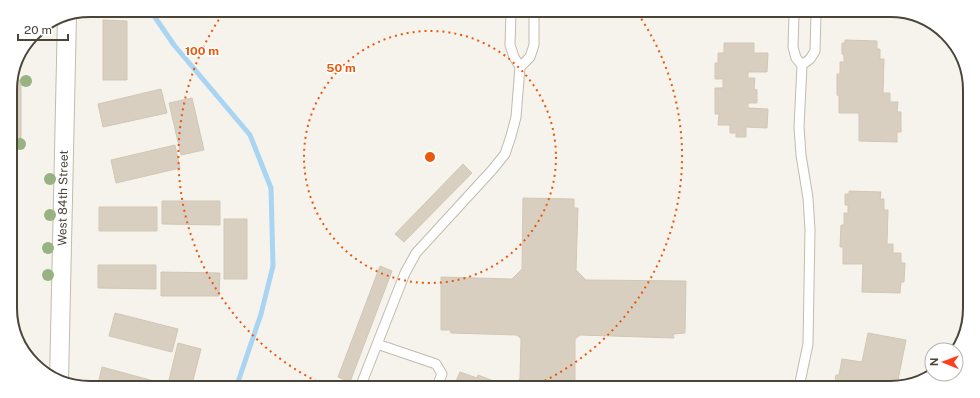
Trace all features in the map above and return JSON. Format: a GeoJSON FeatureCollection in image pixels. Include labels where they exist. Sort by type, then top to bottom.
{"type":"FeatureCollection","features":[{"type":"Feature","properties":{"kind":"street","name":"West 84th Street"},"geometry":{"type":"LineString","coordinates":[[60,374],[67,21]]}},
{"type":"Feature","properties":{"kind":"lane"},"geometry":{"type":"LineString","coordinates":[[363,381],[405,273],[416,253],[505,154],[516,117],[520,67],[514,57],[510,45],[511,17]]}},
{"type":"Feature","properties":{"kind":"lane"},"geometry":{"type":"LineString","coordinates":[[520,67],[530,57],[534,45],[534,17]]}},
{"type":"Feature","properties":{"kind":"lane"},"geometry":{"type":"LineString","coordinates":[[794,17],[793,47],[796,58],[802,65],[799,126],[801,155],[808,198],[810,229],[808,344],[800,381]]}},
{"type":"Feature","properties":{"kind":"lane"},"geometry":{"type":"LineString","coordinates":[[802,65],[815,51],[816,17]]}},
{"type":"Feature","properties":{"kind":"lane"},"geometry":{"type":"LineString","coordinates":[[377,344],[436,364],[442,374],[439,381]]}},
{"type":"Feature","properties":{"kind":"building"},"geometry":{"type":"Polygon","coordinates":[[[103,20],[127,21],[127,80],[103,80],[103,20]]]}},
{"type":"Feature","properties":{"kind":"building"},"geometry":{"type":"Polygon","coordinates":[[[845,40],[877,41],[877,49],[880,49],[880,59],[884,59],[883,93],[890,93],[890,102],[898,102],[897,112],[901,112],[901,132],[897,132],[897,142],[859,141],[859,113],[839,113],[837,74],[840,74],[840,62],[844,62],[842,43],[845,43],[845,40]]]}},
{"type":"Feature","properties":{"kind":"building"},"geometry":{"type":"Polygon","coordinates":[[[724,43],[754,43],[754,53],[768,53],[767,72],[748,72],[748,78],[755,78],[754,89],[757,90],[757,103],[748,103],[748,108],[768,109],[767,128],[746,127],[746,137],[736,137],[736,133],[730,133],[730,125],[718,125],[719,114],[715,114],[715,88],[723,88],[723,79],[715,79],[715,63],[718,63],[718,53],[724,53],[724,43]]]}},
{"type":"Feature","properties":{"kind":"building"},"geometry":{"type":"Polygon","coordinates":[[[18,80],[21,80],[21,139],[17,139],[18,80]]]}},
{"type":"Feature","properties":{"kind":"building"},"geometry":{"type":"Polygon","coordinates":[[[161,89],[167,113],[103,127],[98,104],[161,89]]]}},
{"type":"Feature","properties":{"kind":"building"},"geometry":{"type":"Polygon","coordinates":[[[192,98],[204,150],[181,155],[169,103],[192,98]]]}},
{"type":"Feature","properties":{"kind":"building"},"geometry":{"type":"Polygon","coordinates":[[[175,145],[180,168],[116,183],[111,160],[175,145]]]}},
{"type":"Feature","properties":{"kind":"building"},"geometry":{"type":"Polygon","coordinates":[[[463,164],[472,173],[404,242],[395,234],[463,164]]]}},
{"type":"Feature","properties":{"kind":"building"},"geometry":{"type":"Polygon","coordinates":[[[849,191],[881,192],[880,199],[884,199],[884,210],[888,210],[887,244],[893,244],[893,253],[901,253],[901,263],[905,263],[904,282],[901,282],[900,293],[862,292],[863,264],[843,264],[843,247],[840,247],[841,225],[844,225],[844,213],[848,213],[848,205],[845,205],[845,194],[849,194],[849,191]]]}},
{"type":"Feature","properties":{"kind":"building"},"geometry":{"type":"Polygon","coordinates":[[[523,198],[574,199],[574,208],[578,208],[576,270],[586,280],[686,281],[685,333],[673,334],[674,338],[580,335],[575,339],[575,381],[518,381],[520,379],[521,339],[517,335],[451,333],[450,330],[441,330],[441,277],[512,279],[522,269],[523,198]]]}},
{"type":"Feature","properties":{"kind":"building"},"geometry":{"type":"Polygon","coordinates":[[[162,201],[220,201],[220,225],[162,224],[162,201]]]}},
{"type":"Feature","properties":{"kind":"building"},"geometry":{"type":"Polygon","coordinates":[[[99,207],[157,207],[157,231],[99,231],[99,207]]]}},
{"type":"Feature","properties":{"kind":"building"},"geometry":{"type":"Polygon","coordinates":[[[224,219],[247,219],[247,279],[224,279],[224,219]]]}},
{"type":"Feature","properties":{"kind":"building"},"geometry":{"type":"Polygon","coordinates":[[[98,265],[156,265],[156,289],[98,288],[98,265]]]}},
{"type":"Feature","properties":{"kind":"building"},"geometry":{"type":"Polygon","coordinates":[[[380,266],[392,271],[350,381],[338,377],[380,266]]]}},
{"type":"Feature","properties":{"kind":"building"},"geometry":{"type":"Polygon","coordinates":[[[161,272],[220,273],[219,296],[161,296],[161,272]]]}},
{"type":"Feature","properties":{"kind":"building"},"geometry":{"type":"Polygon","coordinates":[[[115,313],[178,329],[172,352],[109,336],[115,313]]]}},
{"type":"Feature","properties":{"kind":"building"},"geometry":{"type":"Polygon","coordinates":[[[868,333],[906,340],[898,380],[835,381],[836,375],[839,375],[842,359],[862,362],[868,333]]]}},
{"type":"Feature","properties":{"kind":"building"},"geometry":{"type":"Polygon","coordinates":[[[178,343],[201,349],[193,381],[169,381],[178,343]]]}},
{"type":"Feature","properties":{"kind":"building"},"geometry":{"type":"Polygon","coordinates":[[[102,367],[154,381],[99,381],[102,367]]]}},
{"type":"Feature","properties":{"kind":"building"},"geometry":{"type":"Polygon","coordinates":[[[460,372],[477,378],[478,375],[494,381],[456,381],[460,372]]]}},
{"type":"Feature","properties":{"kind":"waterway"},"geometry":{"type":"LineString","coordinates":[[155,17],[174,45],[250,135],[271,188],[273,266],[261,314],[238,381]]}}]}
